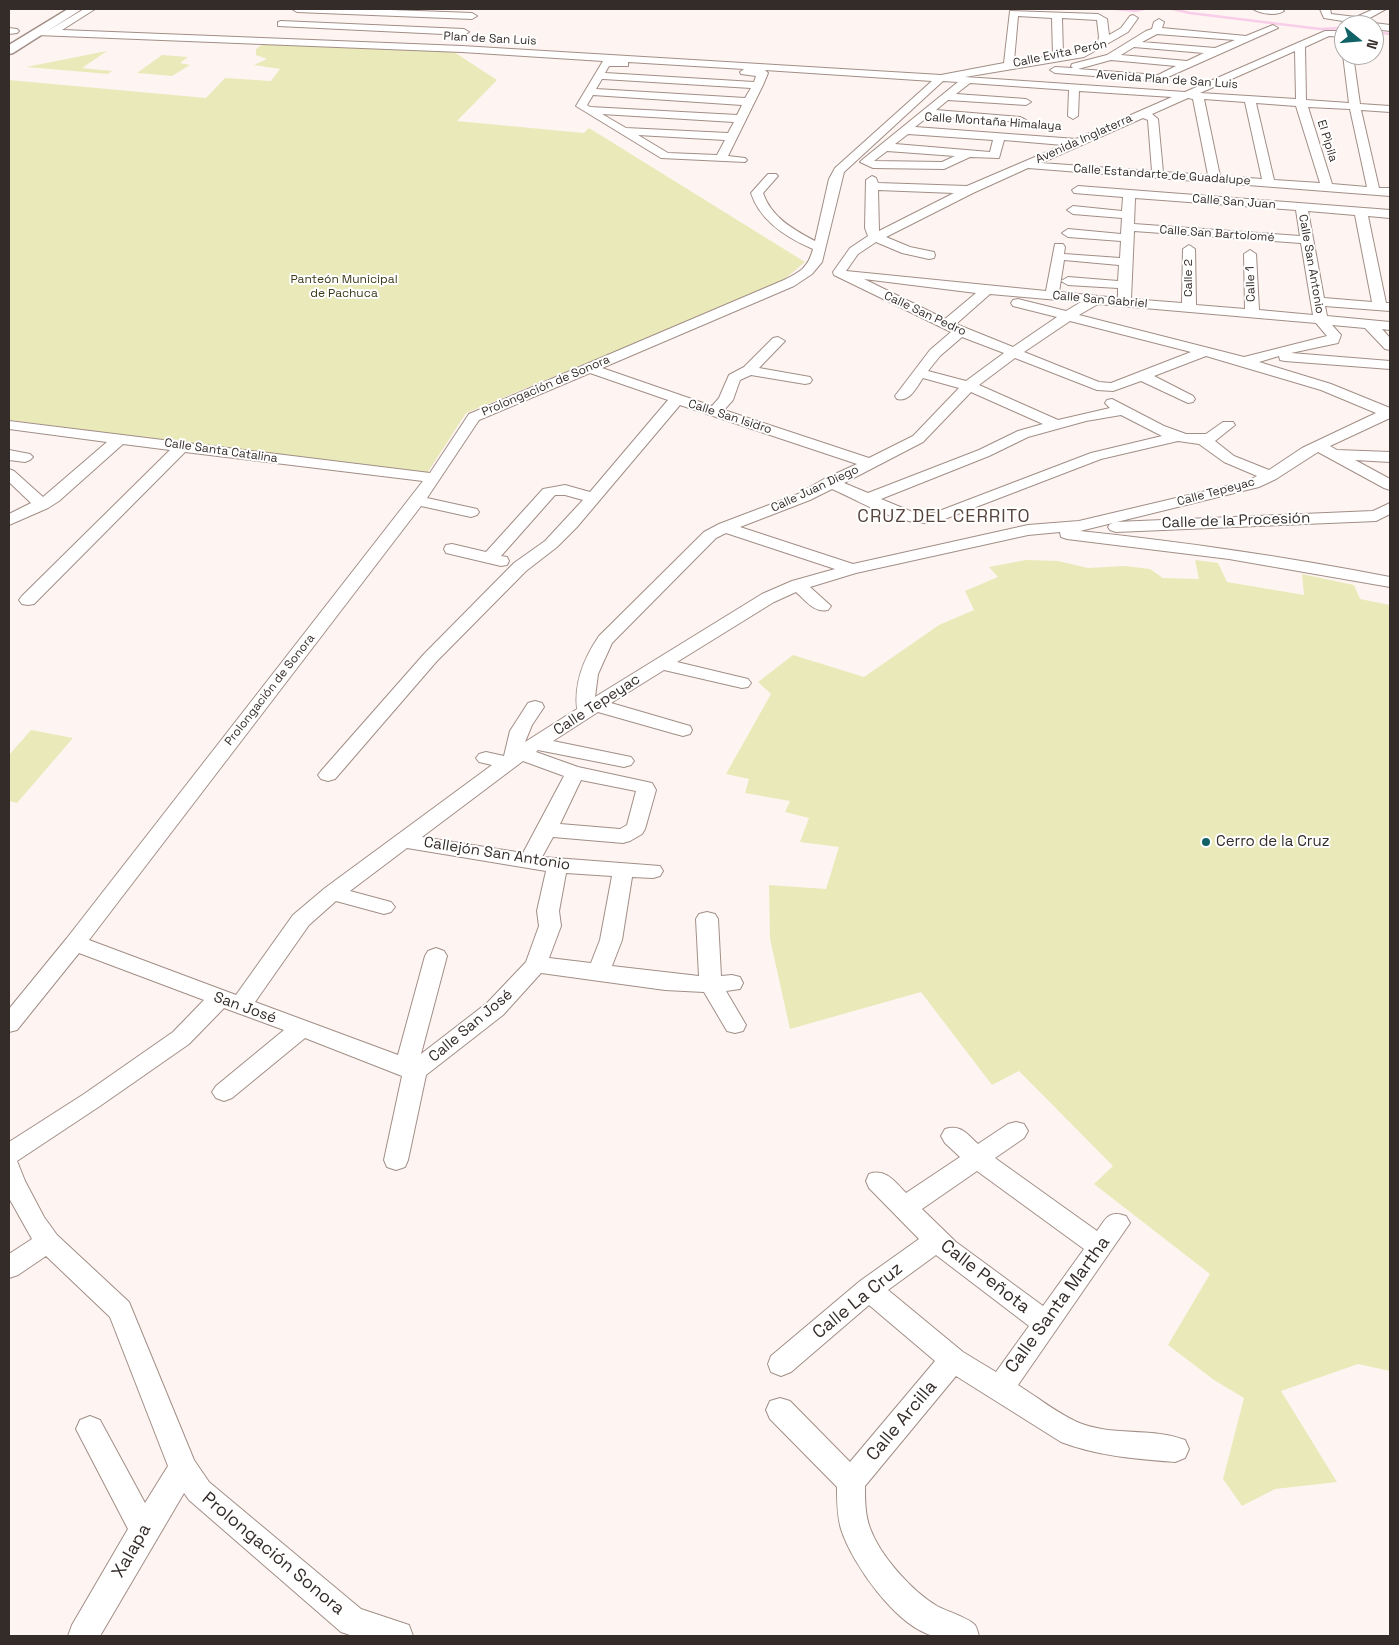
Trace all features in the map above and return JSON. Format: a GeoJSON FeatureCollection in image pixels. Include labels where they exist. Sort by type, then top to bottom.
{"type":"FeatureCollection","features":[{"type":"Feature","properties":{"kind":"main road"},"geometry":{"type":"LineString","coordinates":[[11,32],[38,17],[51,20],[71,12]]}},
{"type":"Feature","properties":{"kind":"main road"},"geometry":{"type":"LineString","coordinates":[[9,50],[71,12]]}},
{"type":"Feature","properties":{"kind":"main road"},"geometry":{"type":"LineString","coordinates":[[11,32],[37,32]]}},
{"type":"Feature","properties":{"kind":"street"},"geometry":{"type":"LineString","coordinates":[[52,32],[90,9]]}},
{"type":"Feature","properties":{"kind":"street"},"geometry":{"type":"LineString","coordinates":[[297,9],[472,16]]}},
{"type":"Feature","properties":{"kind":"street"},"geometry":{"type":"LineString","coordinates":[[1258,9],[1279,13]]}},
{"type":"Feature","properties":{"kind":"street"},"geometry":{"type":"LineString","coordinates":[[1324,9],[1327,16],[1334,16]]}},
{"type":"Feature","properties":{"kind":"street"},"geometry":{"type":"LineString","coordinates":[[1365,15],[1381,9]]}},
{"type":"Feature","properties":{"kind":"street"},"geometry":{"type":"LineString","coordinates":[[310,43],[341,10]]}},
{"type":"Feature","properties":{"kind":"street"},"geometry":{"type":"LineString","coordinates":[[1009,65],[1013,13],[1101,17],[1104,37],[1102,43]]}},
{"type":"Feature","properties":{"kind":"street"},"geometry":{"type":"LineString","coordinates":[[1057,15],[1058,58]]}},
{"type":"Feature","properties":{"kind":"street"},"geometry":{"type":"LineString","coordinates":[[810,270],[816,262],[835,179],[839,170],[942,78],[1009,65],[1080,55],[1125,30],[1133,18]]}},
{"type":"Feature","properties":{"kind":"street"},"geometry":{"type":"LineString","coordinates":[[281,24],[464,32]]}},
{"type":"Feature","properties":{"kind":"street","name":"Calle Evita Perón"},"geometry":{"type":"LineString","coordinates":[[983,81],[1046,71],[1111,57],[1158,27],[1249,38]]}},
{"type":"Feature","properties":{"kind":"street"},"geometry":{"type":"LineString","coordinates":[[1163,76],[1273,28]]}},
{"type":"Feature","properties":{"kind":"street","name":"Plan de San Luis"},"geometry":{"type":"LineString","coordinates":[[37,32],[462,49],[684,65],[942,78]]}},
{"type":"Feature","properties":{"kind":"street","name":"Avenida Inglaterra"},"geometry":{"type":"LineString","coordinates":[[839,272],[854,251],[875,237],[970,190],[1143,112],[1328,33],[1334,33]]}},
{"type":"Feature","properties":{"kind":"street"},"geometry":{"type":"LineString","coordinates":[[1133,44],[1217,51]]}},
{"type":"Feature","properties":{"kind":"street","name":"El Pìpila"},"geometry":{"type":"LineString","coordinates":[[1300,45],[1301,103],[1309,116],[1326,188]]}},
{"type":"Feature","properties":{"kind":"street"},"geometry":{"type":"LineString","coordinates":[[1111,57],[1189,64]]}},
{"type":"Feature","properties":{"kind":"street"},"geometry":{"type":"LineString","coordinates":[[721,159],[763,73],[684,65],[606,63],[581,106],[665,156],[721,159],[741,160]]}},
{"type":"Feature","properties":{"kind":"street"},"geometry":{"type":"LineString","coordinates":[[676,80],[684,65]]}},
{"type":"Feature","properties":{"kind":"street"},"geometry":{"type":"LineString","coordinates":[[1349,65],[1355,106],[1352,120],[1374,190]]}},
{"type":"Feature","properties":{"kind":"street"},"geometry":{"type":"LineString","coordinates":[[1046,71],[1163,76],[1206,85]]}},
{"type":"Feature","properties":{"kind":"street"},"geometry":{"type":"LineString","coordinates":[[598,76],[758,85]]}},
{"type":"Feature","properties":{"kind":"street","name":"Avenida Plan de San Luis"},"geometry":{"type":"LineString","coordinates":[[942,78],[1390,109]]}},
{"type":"Feature","properties":{"kind":"street"},"geometry":{"type":"LineString","coordinates":[[967,80],[866,162],[868,164],[944,166],[968,154]]}},
{"type":"Feature","properties":{"kind":"street"},"geometry":{"type":"LineString","coordinates":[[1073,116],[1074,88]]}},
{"type":"Feature","properties":{"kind":"street"},"geometry":{"type":"LineString","coordinates":[[589,92],[750,102]]}},
{"type":"Feature","properties":{"kind":"street"},"geometry":{"type":"LineString","coordinates":[[1198,96],[1215,180]]}},
{"type":"Feature","properties":{"kind":"street"},"geometry":{"type":"LineString","coordinates":[[944,97],[1026,102]]}},
{"type":"Feature","properties":{"kind":"street","name":"Calle Estandarte de Guadalupe"},"geometry":{"type":"LineString","coordinates":[[1250,100],[1274,184]]}},
{"type":"Feature","properties":{"kind":"street"},"geometry":{"type":"LineString","coordinates":[[588,110],[741,119]]}},
{"type":"Feature","properties":{"kind":"street"},"geometry":{"type":"LineString","coordinates":[[1143,112],[1153,119],[1158,176]]}},
{"type":"Feature","properties":{"kind":"street"},"geometry":{"type":"LineString","coordinates":[[926,113],[1020,120]]}},
{"type":"Feature","properties":{"kind":"street","name":"Calle Montaña Himalaya"},"geometry":{"type":"LineString","coordinates":[[905,130],[1079,142]]}},
{"type":"Feature","properties":{"kind":"street"},"geometry":{"type":"LineString","coordinates":[[622,131],[732,137]]}},
{"type":"Feature","properties":{"kind":"street"},"geometry":{"type":"LineString","coordinates":[[885,147],[995,156],[999,136]]}},
{"type":"Feature","properties":{"kind":"street","name":"Calle Estandarte de Guadalupe"},"geometry":{"type":"LineString","coordinates":[[1026,165],[1390,192]]}},
{"type":"Feature","properties":{"kind":"street"},"geometry":{"type":"LineString","coordinates":[[772,176],[757,192],[758,202],[774,220],[810,244],[820,248]]}},
{"type":"Feature","properties":{"kind":"street"},"geometry":{"type":"LineString","coordinates":[[929,255],[906,250],[875,237],[871,228],[872,183],[970,190]]}},
{"type":"Feature","properties":{"kind":"street"},"geometry":{"type":"LineString","coordinates":[[1274,184],[1282,206]]}},
{"type":"Feature","properties":{"kind":"street","name":"Calle San Juan"},"geometry":{"type":"LineString","coordinates":[[1078,190],[1390,214]]}},
{"type":"Feature","properties":{"kind":"street"},"geometry":{"type":"LineString","coordinates":[[1124,302],[1129,194]]}},
{"type":"Feature","properties":{"kind":"street"},"geometry":{"type":"LineString","coordinates":[[1184,198],[1186,231]]}},
{"type":"Feature","properties":{"kind":"street"},"geometry":{"type":"LineString","coordinates":[[1241,203],[1246,236]]}},
{"type":"Feature","properties":{"kind":"street","name":"Calle San Antonio"},"geometry":{"type":"LineString","coordinates":[[1264,355],[1333,340],[1334,335],[1321,321],[1301,207]]}},
{"type":"Feature","properties":{"kind":"street"},"geometry":{"type":"LineString","coordinates":[[1074,210],[1127,226]]}},
{"type":"Feature","properties":{"kind":"street"},"geometry":{"type":"LineString","coordinates":[[1317,301],[1385,306],[1361,212]]}},
{"type":"Feature","properties":{"kind":"street"},"geometry":{"type":"LineString","coordinates":[[1068,233],[1127,226]]}},
{"type":"Feature","properties":{"kind":"street","name":"Calle San Bartolomé"},"geometry":{"type":"LineString","coordinates":[[1127,226],[1307,240]]}},
{"type":"Feature","properties":{"kind":"street","name":"Calle 2"},"geometry":{"type":"LineString","coordinates":[[1189,308],[1190,249]]}},
{"type":"Feature","properties":{"kind":"street"},"geometry":{"type":"LineString","coordinates":[[1052,296],[1063,252],[1126,262]]}},
{"type":"Feature","properties":{"kind":"street","name":"Calle 1"},"geometry":{"type":"LineString","coordinates":[[1250,254],[1252,313]]}},
{"type":"Feature","properties":{"kind":"street","name":"Calle San Gabriel"},"geometry":{"type":"LineString","coordinates":[[810,270],[839,272],[986,292],[1124,302],[1390,326]]}},
{"type":"Feature","properties":{"kind":"street","name":"Prolongación de Sonora"},"geometry":{"type":"LineString","coordinates":[[9,1024],[76,943],[434,478],[474,417],[789,284],[810,270]]}},
{"type":"Feature","properties":{"kind":"street","name":"Calle San Pedro"},"geometry":{"type":"LineString","coordinates":[[839,272],[960,331],[1012,353],[1106,388]]}},
{"type":"Feature","properties":{"kind":"street"},"geometry":{"type":"LineString","coordinates":[[1068,281],[1126,285]]}},
{"type":"Feature","properties":{"kind":"street"},"geometry":{"type":"LineString","coordinates":[[947,324],[986,292],[1068,316],[1245,362],[1326,386],[1389,414]]}},
{"type":"Feature","properties":{"kind":"street","name":"Calle Juan Diego"},"geometry":{"type":"LineString","coordinates":[[591,708],[584,697],[595,654],[605,640],[710,535],[725,527],[804,497],[830,482],[918,439],[969,386],[1012,353],[1095,300]]}},
{"type":"Feature","properties":{"kind":"street"},"geometry":{"type":"LineString","coordinates":[[1369,324],[1390,346]]}},
{"type":"Feature","properties":{"kind":"street"},"geometry":{"type":"LineString","coordinates":[[902,396],[935,353],[960,331]]}},
{"type":"Feature","properties":{"kind":"street"},"geometry":{"type":"LineString","coordinates":[[714,412],[726,400],[734,378],[750,370],[778,342]]}},
{"type":"Feature","properties":{"kind":"street"},"geometry":{"type":"LineString","coordinates":[[1176,437],[1123,410],[1105,399],[1103,394],[1106,388],[1207,352]]}},
{"type":"Feature","properties":{"kind":"street"},"geometry":{"type":"LineString","coordinates":[[1245,362],[1264,355],[1390,366]]}},
{"type":"Feature","properties":{"kind":"street","name":"Calle San Isidro"},"geometry":{"type":"LineString","coordinates":[[590,368],[714,412],[870,463]]}},
{"type":"Feature","properties":{"kind":"street"},"geometry":{"type":"LineString","coordinates":[[750,370],[805,380]]}},
{"type":"Feature","properties":{"kind":"street"},"geometry":{"type":"LineString","coordinates":[[919,373],[969,386],[1058,425]]}},
{"type":"Feature","properties":{"kind":"street"},"geometry":{"type":"LineString","coordinates":[[1142,376],[1188,399]]}},
{"type":"Feature","properties":{"kind":"street"},"geometry":{"type":"LineString","coordinates":[[328,775],[430,658],[520,567],[551,544],[684,401]]}},
{"type":"Feature","properties":{"kind":"street"},"geometry":{"type":"LineString","coordinates":[[868,498],[984,453],[1022,434],[1084,417],[1123,410]]}},
{"type":"Feature","properties":{"kind":"street","name":"Calle Tepeyac"},"geometry":{"type":"LineString","coordinates":[[10,1173],[92,1100],[181,1038],[201,1019],[227,1001],[301,920],[332,893],[520,755],[591,708],[768,598],[798,585],[852,569],[1028,530],[1080,526],[1253,484],[1270,476],[1307,451],[1389,414]]}},
{"type":"Feature","properties":{"kind":"street","name":"Calle Santa Catalina"},"geometry":{"type":"LineString","coordinates":[[9,425],[434,478]]}},
{"type":"Feature","properties":{"kind":"street"},"geometry":{"type":"LineString","coordinates":[[830,482],[912,518],[924,520],[1034,481],[1061,468],[1096,456],[1176,437],[1202,439],[1211,437],[1228,426]]}},
{"type":"Feature","properties":{"kind":"street"},"geometry":{"type":"LineString","coordinates":[[9,520],[53,498],[120,438]]}},
{"type":"Feature","properties":{"kind":"street"},"geometry":{"type":"LineString","coordinates":[[1202,439],[1229,459],[1270,476]]}},
{"type":"Feature","properties":{"kind":"street"},"geometry":{"type":"LineString","coordinates":[[28,600],[182,446]]}},
{"type":"Feature","properties":{"kind":"street"},"geometry":{"type":"LineString","coordinates":[[1319,446],[1390,485]]}},
{"type":"Feature","properties":{"kind":"street"},"geometry":{"type":"LineString","coordinates":[[1335,454],[1390,457]]}},
{"type":"Feature","properties":{"kind":"street"},"geometry":{"type":"LineString","coordinates":[[9,455],[25,457]]}},
{"type":"Feature","properties":{"kind":"street"},"geometry":{"type":"LineString","coordinates":[[9,474],[42,505]]}},
{"type":"Feature","properties":{"kind":"street"},"geometry":{"type":"LineString","coordinates":[[490,558],[549,492],[563,490],[592,498]]}},
{"type":"Feature","properties":{"kind":"street"},"geometry":{"type":"LineString","coordinates":[[416,500],[471,512]]}},
{"type":"Feature","properties":{"kind":"street","name":"Calle de la Procesión"},"geometry":{"type":"LineString","coordinates":[[1080,526],[1106,527],[1385,513]]}},
{"type":"Feature","properties":{"kind":"street"},"geometry":{"type":"LineString","coordinates":[[725,527],[852,569]]}},
{"type":"Feature","properties":{"kind":"street","name":"Calle Tepeyac"},"geometry":{"type":"LineString","coordinates":[[1028,530],[1203,550],[1310,566],[1390,582]]}},
{"type":"Feature","properties":{"kind":"street"},"geometry":{"type":"LineString","coordinates":[[452,550],[520,567]]}},
{"type":"Feature","properties":{"kind":"street"},"geometry":{"type":"LineString","coordinates":[[798,585],[822,606]]}},
{"type":"Feature","properties":{"kind":"street"},"geometry":{"type":"LineString","coordinates":[[661,664],[742,683]]}},
{"type":"Feature","properties":{"kind":"street"},"geometry":{"type":"LineString","coordinates":[[535,707],[519,729],[514,743],[520,755],[576,772],[646,786],[637,824],[634,829],[623,836],[547,830]]}},
{"type":"Feature","properties":{"kind":"street"},"geometry":{"type":"LineString","coordinates":[[591,708],[644,718],[657,724],[683,730]]}},
{"type":"Feature","properties":{"kind":"street"},"geometry":{"type":"LineString","coordinates":[[486,758],[520,755],[624,761]]}},
{"type":"Feature","properties":{"kind":"street"},"geometry":{"type":"LineString","coordinates":[[530,860],[576,772]]}},
{"type":"Feature","properties":{"kind":"street","name":"Callejón San Antonio"},"geometry":{"type":"LineString","coordinates":[[402,840],[557,866],[653,871]]}},
{"type":"Feature","properties":{"kind":"street","name":"Calle San José"},"geometry":{"type":"LineString","coordinates":[[410,1070],[495,1009],[536,965],[550,926],[548,911],[557,866]]}},
{"type":"Feature","properties":{"kind":"street"},"geometry":{"type":"LineString","coordinates":[[599,972],[611,940],[623,868]]}},
{"type":"Feature","properties":{"kind":"street"},"geometry":{"type":"LineString","coordinates":[[332,893],[384,907]]}},
{"type":"Feature","properties":{"kind":"street"},"geometry":{"type":"LineString","coordinates":[[706,919],[734,1025]]}},
{"type":"Feature","properties":{"kind":"street","name":"San José"},"geometry":{"type":"LineString","coordinates":[[76,943],[410,1070]]}},
{"type":"Feature","properties":{"kind":"street"},"geometry":{"type":"LineString","coordinates":[[396,1160],[410,1070],[436,956]]}},
{"type":"Feature","properties":{"kind":"street"},"geometry":{"type":"LineString","coordinates":[[536,965],[599,972],[649,981],[722,984]]}},
{"type":"Feature","properties":{"kind":"street"},"geometry":{"type":"LineString","coordinates":[[224,1092],[302,1028]]}},
{"type":"Feature","properties":{"kind":"street"},"geometry":{"type":"LineString","coordinates":[[906,1207],[1016,1131]]}},
{"type":"Feature","properties":{"kind":"street"},"geometry":{"type":"LineString","coordinates":[[953,1136],[978,1158],[1100,1247]]}},
{"type":"Feature","properties":{"kind":"street","name":"Prolongación Sonora"},"geometry":{"type":"LineString","coordinates":[[10,1173],[35,1224],[48,1242],[120,1310],[183,1468],[198,1491],[352,1621],[396,1636]]}},
{"type":"Feature","properties":{"kind":"street","name":"Calle Peñota"},"geometry":{"type":"LineString","coordinates":[[878,1181],[947,1250],[1045,1323]]}},
{"type":"Feature","properties":{"kind":"street","name":"Calle Santa Martha"},"geometry":{"type":"LineString","coordinates":[[1000,1388],[1117,1223]]}},
{"type":"Feature","properties":{"kind":"street","name":"Calle La Cruz"},"geometry":{"type":"LineString","coordinates":[[781,1364],[870,1289],[937,1240]]}},
{"type":"Feature","properties":{"kind":"street"},"geometry":{"type":"LineString","coordinates":[[9,1267],[48,1242]]}},
{"type":"Feature","properties":{"kind":"street"},"geometry":{"type":"LineString","coordinates":[[870,1289],[952,1360],[1070,1433],[1110,1442],[1175,1449]]}},
{"type":"Feature","properties":{"kind":"street","name":"Calle Arcilla"},"geometry":{"type":"LineString","coordinates":[[851,1482],[952,1360]]}},
{"type":"Feature","properties":{"kind":"street"},"geometry":{"type":"LineString","coordinates":[[780,1410],[851,1482],[851,1505],[858,1534],[876,1565],[898,1595],[921,1612],[964,1636]]}},
{"type":"Feature","properties":{"kind":"street"},"geometry":{"type":"LineString","coordinates":[[90,1429],[144,1530]]}},
{"type":"Feature","properties":{"kind":"street","name":"Xalapa"},"geometry":{"type":"LineString","coordinates":[[83,1636],[144,1530],[183,1468]]}},
{"type":"Feature","properties":{"kind":"green space","name":"Panteón Municipal de Pachuca"},"geometry":{"type":"Polygon","coordinates":[[[263,44],[454,52],[497,80],[457,121],[584,133],[589,128],[805,262],[781,282],[466,413],[426,475],[9,420],[9,80],[206,98],[225,78],[271,81],[280,69],[254,65],[267,59],[256,55],[256,49],[263,44]]]}},
{"type":"Feature","properties":{"kind":"green space"},"geometry":{"type":"Polygon","coordinates":[[[107,51],[82,68],[112,71],[108,74],[26,67],[107,51]]]}},
{"type":"Feature","properties":{"kind":"green space"},"geometry":{"type":"Polygon","coordinates":[[[162,55],[188,57],[180,63],[190,65],[172,76],[137,73],[162,55]]]}},
{"type":"Feature","properties":{"kind":"green space"},"geometry":{"type":"Polygon","coordinates":[[[1026,560],[1058,561],[1088,568],[1125,566],[1150,569],[1163,578],[1199,579],[1195,560],[1218,563],[1227,582],[1304,595],[1302,574],[1354,585],[1360,599],[1390,605],[1390,1371],[1358,1364],[1281,1391],[1337,1482],[1275,1489],[1242,1506],[1223,1479],[1244,1398],[1214,1380],[1168,1345],[1210,1274],[1094,1184],[1113,1166],[1019,1071],[992,1085],[921,992],[790,1029],[770,939],[769,885],[826,889],[839,847],[800,842],[809,818],[785,812],[790,801],[745,793],[749,779],[726,774],[771,694],[758,682],[793,655],[864,677],[939,625],[974,610],[965,591],[998,577],[989,567],[1026,560]]]}},
{"type":"Feature","properties":{"kind":"green space"},"geometry":{"type":"Polygon","coordinates":[[[31,730],[73,738],[17,803],[9,801],[9,755],[31,730]]]}},
{"type":"Feature","properties":{"kind":"waterway"},"geometry":{"type":"LineString","coordinates":[[1115,9],[1135,11],[1144,9]]}},
{"type":"Feature","properties":{"kind":"waterway"},"geometry":{"type":"LineString","coordinates":[[1172,9],[1190,13],[1320,29],[1334,28]]}},
{"type":"Feature","properties":{"kind":"waterway"},"geometry":{"type":"LineString","coordinates":[[1384,33],[1390,34]]}},
{"type":"Feature","properties":{"kind":"place","name":"Cerro de la Cruz"},"geometry":{"type":"Point","coordinates":[1206,842]}},
{"type":"Feature","properties":{"kind":"district","name":"CRUZ DEL CERRITO"},"geometry":{"type":"Point","coordinates":[944,517]}}]}
